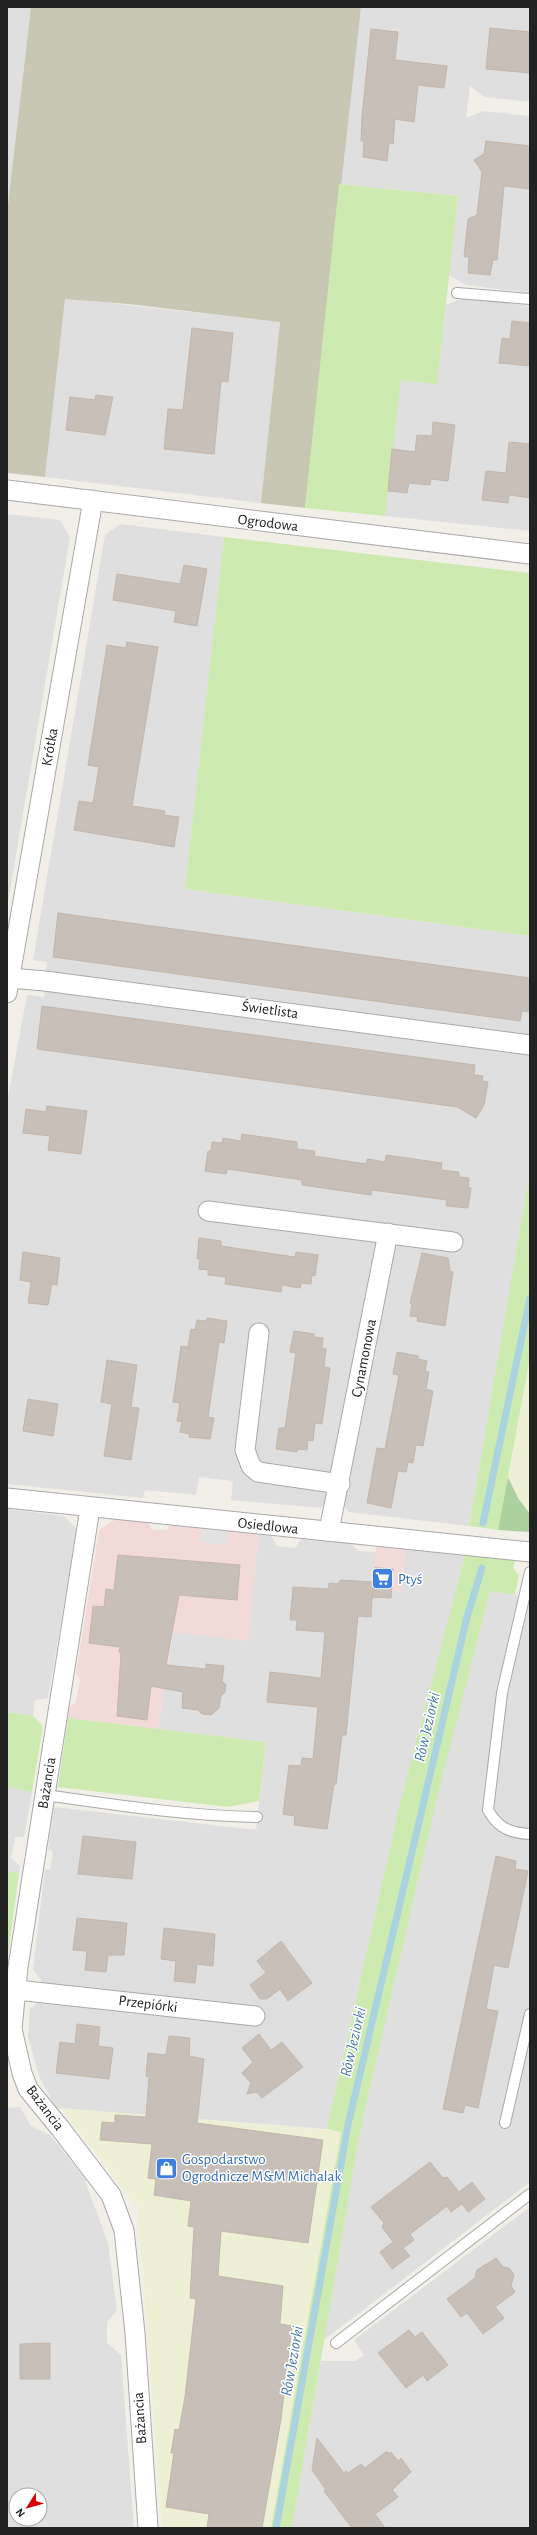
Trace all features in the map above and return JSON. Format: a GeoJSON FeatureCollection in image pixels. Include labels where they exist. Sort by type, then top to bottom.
{"type":"FeatureCollection","features":[{"type":"Feature","properties":{"kind":"street","name":"Ogrodowa"},"geometry":{"type":"LineString","coordinates":[[7,490],[530,554]]}},
{"type":"Feature","properties":{"kind":"street","name":"Krótka"},"geometry":{"type":"LineString","coordinates":[[8,986],[93,500]]}},
{"type":"Feature","properties":{"kind":"street","name":"Świetlista"},"geometry":{"type":"LineString","coordinates":[[8,986],[45,981],[530,1045]]}},
{"type":"Feature","properties":{"kind":"street"},"geometry":{"type":"LineString","coordinates":[[208,1211],[453,1242]]}},
{"type":"Feature","properties":{"kind":"street","name":"Cynamonowa"},"geometry":{"type":"LineString","coordinates":[[329,1531],[340,1484],[388,1233]]}},
{"type":"Feature","properties":{"kind":"street"},"geometry":{"type":"LineString","coordinates":[[259,1333],[245,1450],[251,1466],[258,1472],[340,1484]]}},
{"type":"Feature","properties":{"kind":"street","name":"Osiedlowa"},"geometry":{"type":"LineString","coordinates":[[7,1498],[90,1508],[530,1552]]}},
{"type":"Feature","properties":{"kind":"street","name":"Bażancia"},"geometry":{"type":"LineString","coordinates":[[90,1508],[45,1795],[12,2029],[22,2073],[28,2089],[111,2195],[124,2230],[135,2333],[148,2528]]}},
{"type":"Feature","properties":{"kind":"street","name":"Przepiórki"},"geometry":{"type":"LineString","coordinates":[[17,1990],[255,2016]]}},
{"type":"Feature","properties":{"kind":"lane"},"geometry":{"type":"LineString","coordinates":[[457,293],[530,298]]}},
{"type":"Feature","properties":{"kind":"lane"},"geometry":{"type":"LineString","coordinates":[[530,1572],[502,1693],[488,1810],[498,1826],[517,1833],[530,1834]]}},
{"type":"Feature","properties":{"kind":"lane"},"geometry":{"type":"LineString","coordinates":[[45,1795],[209,1816],[257,1817]]}},
{"type":"Feature","properties":{"kind":"lane"},"geometry":{"type":"LineString","coordinates":[[506,2123],[530,2014]]}},
{"type":"Feature","properties":{"kind":"lane"},"geometry":{"type":"LineString","coordinates":[[336,2343],[530,2194]]}},
{"type":"Feature","properties":{"kind":"shaded area"},"geometry":{"type":"Polygon","coordinates":[[[7,7],[31,7],[7,213],[7,7]]]}},
{"type":"Feature","properties":{"kind":"shaded area"},"geometry":{"type":"Polygon","coordinates":[[[31,7],[361,7],[305,508],[261,503],[280,322],[128,304],[65,299],[45,477],[7,473],[7,213],[31,7]]]}},
{"type":"Feature","properties":{"kind":"shaded area"},"geometry":{"type":"Polygon","coordinates":[[[361,7],[530,7],[530,102],[485,97],[470,86],[466,118],[483,111],[530,116],[530,293],[466,285],[449,275],[458,196],[339,184],[361,7]]]}},
{"type":"Feature","properties":{"kind":"shaded area"},"geometry":{"type":"Polygon","coordinates":[[[65,298],[280,322],[261,503],[45,477],[65,298]]]}},
{"type":"Feature","properties":{"kind":"shaded area"},"geometry":{"type":"Polygon","coordinates":[[[463,298],[530,306],[530,531],[385,516],[401,379],[437,383],[446,305],[463,298]]]}},
{"type":"Feature","properties":{"kind":"shaded area"},"geometry":{"type":"Polygon","coordinates":[[[7,514],[60,520],[70,537],[7,908],[7,514]]]}},
{"type":"Feature","properties":{"kind":"shaded area"},"geometry":{"type":"Polygon","coordinates":[[[120,524],[224,537],[185,889],[530,936],[530,1171],[469,1526],[349,1512],[342,1504],[326,1501],[321,1508],[231,1500],[233,1481],[199,1477],[196,1495],[145,1490],[143,1498],[7,1484],[7,1103],[27,995],[44,997],[47,962],[33,960],[105,535],[120,524]]]}},
{"type":"Feature","properties":{"kind":"shaded area"},"geometry":{"type":"Polygon","coordinates":[[[530,1358],[530,1514],[518,1498],[508,1477],[530,1358]]]}},
{"type":"Feature","properties":{"kind":"shaded area"},"geometry":{"type":"Polygon","coordinates":[[[7,1509],[64,1516],[77,1529],[48,1698],[35,1700],[33,1716],[7,1712],[7,1509]]]}},
{"type":"Feature","properties":{"kind":"shaded area"},"geometry":{"type":"Polygon","coordinates":[[[116,1518],[149,1522],[151,1529],[159,1530],[167,1530],[170,1524],[259,1533],[248,1641],[173,1632],[158,1729],[68,1718],[70,1707],[76,1702],[80,1680],[76,1673],[99,1530],[116,1518]]]}},
{"type":"Feature","properties":{"kind":"shaded area"},"geometry":{"type":"Polygon","coordinates":[[[201,1526],[228,1529],[227,1545],[200,1542],[201,1526]]]}},
{"type":"Feature","properties":{"kind":"shaded area"},"geometry":{"type":"Polygon","coordinates":[[[259,1534],[271,1535],[277,1546],[295,1548],[302,1538],[351,1543],[358,1551],[376,1552],[372,1596],[391,1598],[392,1590],[402,1592],[405,1549],[465,1555],[398,1812],[327,2129],[56,2108],[39,2076],[28,2037],[30,2009],[40,2001],[41,1980],[33,1969],[45,1869],[50,1870],[53,1851],[48,1850],[54,1807],[256,1830],[266,1742],[158,1729],[173,1632],[255,1567],[259,1534]]]}},
{"type":"Feature","properties":{"kind":"shaded area"},"geometry":{"type":"Polygon","coordinates":[[[376,1546],[405,1549],[402,1592],[392,1590],[391,1598],[372,1597],[376,1546]]]}},
{"type":"Feature","properties":{"kind":"shaded area"},"geometry":{"type":"Polygon","coordinates":[[[490,1590],[530,1598],[530,2182],[324,2340],[360,2132],[437,1798],[490,1590]]]}},
{"type":"Feature","properties":{"kind":"shaded area"},"geometry":{"type":"Polygon","coordinates":[[[7,1787],[32,1792],[24,1837],[15,1837],[11,1858],[20,1866],[19,1873],[7,1871],[7,1787]]]}},
{"type":"Feature","properties":{"kind":"shaded area"},"geometry":{"type":"Polygon","coordinates":[[[20,2107],[31,2126],[51,2136],[87,2181],[85,2181],[108,2243],[117,2311],[107,2322],[107,2343],[121,2355],[134,2528],[7,2528],[7,2108],[20,2107]]]}},
{"type":"Feature","properties":{"kind":"shaded area"},"geometry":{"type":"Polygon","coordinates":[[[61,2108],[341,2131],[271,2528],[162,2528],[138,2208],[61,2108]]]}},
{"type":"Feature","properties":{"kind":"shaded area"},"geometry":{"type":"Polygon","coordinates":[[[530,2207],[530,2528],[292,2528],[321,2361],[355,2361],[364,2355],[354,2340],[530,2207]]]}},
{"type":"Feature","properties":{"kind":"green space"},"geometry":{"type":"Polygon","coordinates":[[[339,184],[458,196],[437,384],[401,380],[385,516],[305,508],[339,184]]]}},
{"type":"Feature","properties":{"kind":"green space"},"geometry":{"type":"Polygon","coordinates":[[[224,537],[530,573],[530,936],[185,889],[224,537]]]}},
{"type":"Feature","properties":{"kind":"green space"},"geometry":{"type":"Polygon","coordinates":[[[530,1171],[530,1358],[498,1530],[469,1526],[530,1171]]]}},
{"type":"Feature","properties":{"kind":"green space"},"geometry":{"type":"Polygon","coordinates":[[[508,1477],[518,1498],[530,1514],[530,1532],[498,1530],[508,1477]]]}},
{"type":"Feature","properties":{"kind":"green space"},"geometry":{"type":"Polygon","coordinates":[[[465,1555],[496,1556],[515,1561],[513,1568],[519,1575],[515,1595],[490,1591],[437,1798],[360,2132],[292,2528],[271,2528],[341,2132],[327,2129],[398,1812],[465,1555]]]}},
{"type":"Feature","properties":{"kind":"green space"},"geometry":{"type":"Polygon","coordinates":[[[7,1712],[33,1716],[43,1726],[32,1792],[7,1787],[7,1712]]]}},
{"type":"Feature","properties":{"kind":"green space"},"geometry":{"type":"Polygon","coordinates":[[[68,1718],[266,1742],[259,1801],[228,1807],[58,1787],[68,1718]]]}},
{"type":"Feature","properties":{"kind":"green space"},"geometry":{"type":"Polygon","coordinates":[[[7,1871],[19,1873],[7,1963],[7,1871]]]}},
{"type":"Feature","properties":{"kind":"building"},"geometry":{"type":"Polygon","coordinates":[[[490,28],[530,32],[530,73],[486,69],[490,28]]]}},
{"type":"Feature","properties":{"kind":"building"},"geometry":{"type":"Polygon","coordinates":[[[371,29],[398,32],[395,60],[447,66],[444,88],[418,85],[414,122],[395,119],[393,144],[389,143],[387,161],[363,157],[364,141],[361,141],[362,116],[371,29]]]}},
{"type":"Feature","properties":{"kind":"building"},"geometry":{"type":"Polygon","coordinates":[[[486,141],[530,146],[530,189],[504,186],[497,260],[493,260],[490,275],[468,273],[469,257],[464,257],[468,219],[477,215],[482,172],[474,160],[484,154],[486,141]]]}},
{"type":"Feature","properties":{"kind":"building"},"geometry":{"type":"Polygon","coordinates":[[[512,321],[530,323],[530,366],[499,363],[502,338],[510,339],[512,321]]]}},
{"type":"Feature","properties":{"kind":"building"},"geometry":{"type":"Polygon","coordinates":[[[192,328],[233,333],[228,382],[221,381],[214,454],[164,449],[168,409],[183,410],[192,328]]]}},
{"type":"Feature","properties":{"kind":"building"},"geometry":{"type":"Polygon","coordinates":[[[96,395],[113,397],[105,435],[66,430],[70,397],[95,400],[96,395]]]}},
{"type":"Feature","properties":{"kind":"building"},"geometry":{"type":"Polygon","coordinates":[[[433,422],[455,425],[448,481],[431,479],[430,485],[409,483],[407,493],[388,491],[392,449],[415,452],[417,435],[432,436],[433,422]]]}},
{"type":"Feature","properties":{"kind":"building"},"geometry":{"type":"Polygon","coordinates":[[[509,442],[530,444],[530,498],[509,495],[508,503],[482,500],[486,471],[506,473],[509,442]]]}},
{"type":"Feature","properties":{"kind":"building"},"geometry":{"type":"Polygon","coordinates":[[[184,565],[207,569],[197,626],[174,622],[176,611],[113,600],[117,574],[180,584],[184,565]]]}},
{"type":"Feature","properties":{"kind":"building"},"geometry":{"type":"Polygon","coordinates":[[[127,642],[158,647],[132,806],[165,811],[164,815],[179,817],[174,847],[74,830],[79,801],[93,803],[99,767],[88,765],[107,645],[126,648],[127,642]]]}},
{"type":"Feature","properties":{"kind":"building"},"geometry":{"type":"Polygon","coordinates":[[[58,913],[530,978],[530,1012],[522,1011],[520,1021],[53,957],[58,913]]]}},
{"type":"Feature","properties":{"kind":"building"},"geometry":{"type":"Polygon","coordinates":[[[42,1006],[475,1065],[474,1075],[483,1076],[482,1081],[488,1082],[484,1105],[476,1118],[457,1107],[37,1049],[42,1006]]]}},
{"type":"Feature","properties":{"kind":"building"},"geometry":{"type":"Polygon","coordinates":[[[47,1106],[87,1111],[81,1154],[48,1150],[50,1136],[23,1133],[26,1109],[46,1112],[47,1106]]]}},
{"type":"Feature","properties":{"kind":"building"},"geometry":{"type":"Polygon","coordinates":[[[242,1134],[297,1142],[297,1149],[315,1151],[314,1156],[366,1164],[367,1159],[385,1162],[386,1155],[442,1163],[441,1170],[459,1172],[459,1177],[469,1178],[468,1187],[471,1188],[468,1208],[446,1206],[447,1200],[372,1190],[371,1195],[302,1185],[302,1180],[227,1169],[226,1174],[205,1171],[208,1151],[211,1151],[212,1142],[222,1143],[223,1138],[241,1141],[242,1134]]]}},
{"type":"Feature","properties":{"kind":"building"},"geometry":{"type":"Polygon","coordinates":[[[199,1238],[221,1241],[221,1246],[295,1257],[296,1252],[318,1255],[315,1276],[312,1275],[311,1284],[301,1283],[300,1288],[282,1285],[281,1292],[225,1284],[226,1277],[208,1275],[208,1270],[199,1269],[200,1259],[197,1259],[199,1238]]]}},
{"type":"Feature","properties":{"kind":"building"},"geometry":{"type":"Polygon","coordinates":[[[23,1252],[60,1258],[57,1285],[52,1284],[48,1305],[28,1303],[31,1282],[20,1280],[23,1252]]]}},
{"type":"Feature","properties":{"kind":"building"},"geometry":{"type":"Polygon","coordinates":[[[422,1253],[448,1258],[450,1271],[453,1272],[445,1326],[417,1321],[418,1317],[410,1316],[412,1304],[410,1303],[422,1253]]]}},
{"type":"Feature","properties":{"kind":"building"},"geometry":{"type":"Polygon","coordinates":[[[207,1318],[227,1321],[224,1343],[219,1342],[208,1417],[214,1418],[210,1439],[189,1437],[190,1434],[180,1432],[182,1422],[177,1421],[180,1403],[173,1402],[181,1346],[188,1347],[191,1329],[195,1330],[197,1320],[206,1321],[207,1318]]]}},
{"type":"Feature","properties":{"kind":"building"},"geometry":{"type":"Polygon","coordinates":[[[294,1331],[314,1334],[314,1337],[323,1338],[322,1348],[326,1349],[324,1367],[330,1368],[322,1424],[315,1423],[313,1441],[308,1440],[307,1450],[298,1449],[297,1452],[276,1449],[279,1428],[285,1428],[296,1353],[290,1352],[294,1331]]]}},
{"type":"Feature","properties":{"kind":"building"},"geometry":{"type":"Polygon","coordinates":[[[397,1352],[418,1356],[418,1359],[427,1361],[425,1371],[429,1372],[426,1389],[433,1391],[423,1446],[416,1445],[413,1463],[408,1462],[406,1472],[398,1471],[391,1508],[367,1503],[377,1448],[385,1449],[399,1375],[393,1374],[397,1352]]]}},
{"type":"Feature","properties":{"kind":"building"},"geometry":{"type":"Polygon","coordinates":[[[107,1360],[137,1365],[131,1407],[139,1408],[131,1460],[104,1456],[112,1404],[101,1402],[107,1360]]]}},
{"type":"Feature","properties":{"kind":"building"},"geometry":{"type":"Polygon","coordinates":[[[28,1399],[58,1404],[53,1436],[23,1431],[28,1399]]]}},
{"type":"Feature","properties":{"kind":"building"},"geometry":{"type":"Polygon","coordinates":[[[118,1555],[240,1565],[237,1600],[179,1595],[166,1665],[206,1669],[206,1664],[224,1666],[222,1681],[226,1685],[225,1692],[221,1696],[219,1708],[211,1715],[202,1714],[198,1710],[182,1708],[183,1692],[151,1686],[147,1720],[117,1716],[121,1653],[119,1652],[120,1647],[89,1643],[93,1606],[104,1607],[106,1589],[114,1590],[118,1555]]]}},
{"type":"Feature","properties":{"kind":"building","name":"Ptyś"},"geometry":{"type":"Polygon","coordinates":[[[375,1567],[393,1569],[391,1598],[372,1597],[375,1567]]]}},
{"type":"Feature","properties":{"kind":"building"},"geometry":{"type":"Polygon","coordinates":[[[341,1580],[373,1582],[371,1617],[358,1616],[346,1735],[342,1735],[336,1784],[334,1784],[327,1829],[294,1825],[295,1816],[283,1814],[289,1765],[301,1766],[302,1758],[313,1759],[318,1707],[267,1702],[270,1672],[321,1678],[325,1632],[296,1630],[297,1620],[290,1620],[293,1587],[328,1589],[329,1583],[337,1584],[341,1580]]]}},
{"type":"Feature","properties":{"kind":"building"},"geometry":{"type":"Polygon","coordinates":[[[83,1836],[136,1842],[132,1879],[78,1874],[83,1836]]]}},
{"type":"Feature","properties":{"kind":"building"},"geometry":{"type":"Polygon","coordinates":[[[496,1856],[516,1861],[515,1869],[528,1871],[508,1968],[494,1965],[486,2009],[498,2011],[478,2108],[465,2105],[463,2113],[443,2109],[496,1856]]]}},
{"type":"Feature","properties":{"kind":"building"},"geometry":{"type":"Polygon","coordinates":[[[77,1918],[127,1923],[124,1955],[108,1955],[106,1972],[85,1970],[87,1951],[73,1950],[77,1918]]]}},
{"type":"Feature","properties":{"kind":"building"},"geometry":{"type":"Polygon","coordinates":[[[164,1928],[215,1934],[213,1966],[197,1964],[195,1983],[174,1981],[176,1961],[161,1959],[164,1928]]]}},
{"type":"Feature","properties":{"kind":"building"},"geometry":{"type":"Polygon","coordinates":[[[281,1941],[312,1983],[288,2001],[280,1989],[267,1999],[260,1999],[250,1985],[266,1973],[257,1961],[281,1941]]]}},
{"type":"Feature","properties":{"kind":"building"},"geometry":{"type":"Polygon","coordinates":[[[77,2024],[100,2027],[98,2046],[113,2048],[109,2079],[56,2073],[60,2042],[75,2044],[77,2024]]]}},
{"type":"Feature","properties":{"kind":"building"},"geometry":{"type":"Polygon","coordinates":[[[259,2034],[271,2050],[282,2042],[303,2067],[262,2098],[257,2092],[247,2094],[251,2083],[242,2073],[253,2062],[242,2048],[259,2034]]]}},
{"type":"Feature","properties":{"kind":"building"},"geometry":{"type":"Polygon","coordinates":[[[169,2036],[190,2038],[189,2056],[204,2059],[197,2123],[323,2140],[308,2243],[221,2231],[218,2276],[283,2286],[280,2324],[292,2326],[281,2419],[262,2528],[207,2528],[209,2514],[166,2507],[174,2453],[171,2453],[175,2429],[179,2430],[185,2397],[196,2299],[190,2298],[194,2227],[188,2226],[191,2201],[154,2195],[156,2179],[148,2178],[152,2144],[100,2140],[102,2122],[115,2123],[115,2115],[146,2117],[149,2077],[146,2076],[148,2053],[166,2055],[169,2036]]]}},
{"type":"Feature","properties":{"kind":"building"},"geometry":{"type":"Polygon","coordinates":[[[430,2162],[443,2178],[447,2177],[459,2192],[472,2182],[485,2199],[468,2212],[462,2204],[451,2212],[447,2206],[410,2234],[414,2240],[403,2248],[410,2256],[392,2269],[380,2252],[393,2242],[382,2227],[384,2223],[371,2207],[430,2162]]]}},
{"type":"Feature","properties":{"kind":"building"},"geometry":{"type":"Polygon","coordinates":[[[496,2258],[503,2267],[509,2268],[514,2275],[511,2286],[515,2292],[495,2307],[504,2318],[483,2334],[467,2313],[461,2317],[447,2299],[475,2278],[477,2270],[496,2258]]]}},
{"type":"Feature","properties":{"kind":"building"},"geometry":{"type":"Polygon","coordinates":[[[409,2330],[415,2337],[422,2332],[448,2365],[427,2381],[423,2375],[406,2388],[378,2353],[409,2330]]]}},
{"type":"Feature","properties":{"kind":"building"},"geometry":{"type":"Polygon","coordinates":[[[50,2343],[50,2379],[20,2379],[20,2344],[50,2343]]]}},
{"type":"Feature","properties":{"kind":"building"},"geometry":{"type":"Polygon","coordinates":[[[317,2438],[344,2473],[346,2471],[348,2473],[361,2464],[365,2468],[387,2451],[389,2454],[391,2452],[398,2461],[401,2458],[411,2472],[392,2490],[398,2497],[375,2514],[385,2528],[352,2528],[324,2491],[326,2490],[312,2470],[317,2438]]]}},
{"type":"Feature","properties":{"kind":"waterway"},"geometry":{"type":"LineString","coordinates":[[483,1523],[530,1298]]}},
{"type":"Feature","properties":{"kind":"waterway","name":"Rów Jeziorki"},"geometry":{"type":"LineString","coordinates":[[276,2528],[348,2125],[467,1617],[482,1568]]}},
{"type":"Feature","properties":{"kind":"place","name":"Ptyś"},"geometry":{"type":"Point","coordinates":[383,1579]}},
{"type":"Feature","properties":{"kind":"place","name":"Gospodarstwo Ogrodnicze M&M Michalak"},"geometry":{"type":"Point","coordinates":[167,2168]}}]}
